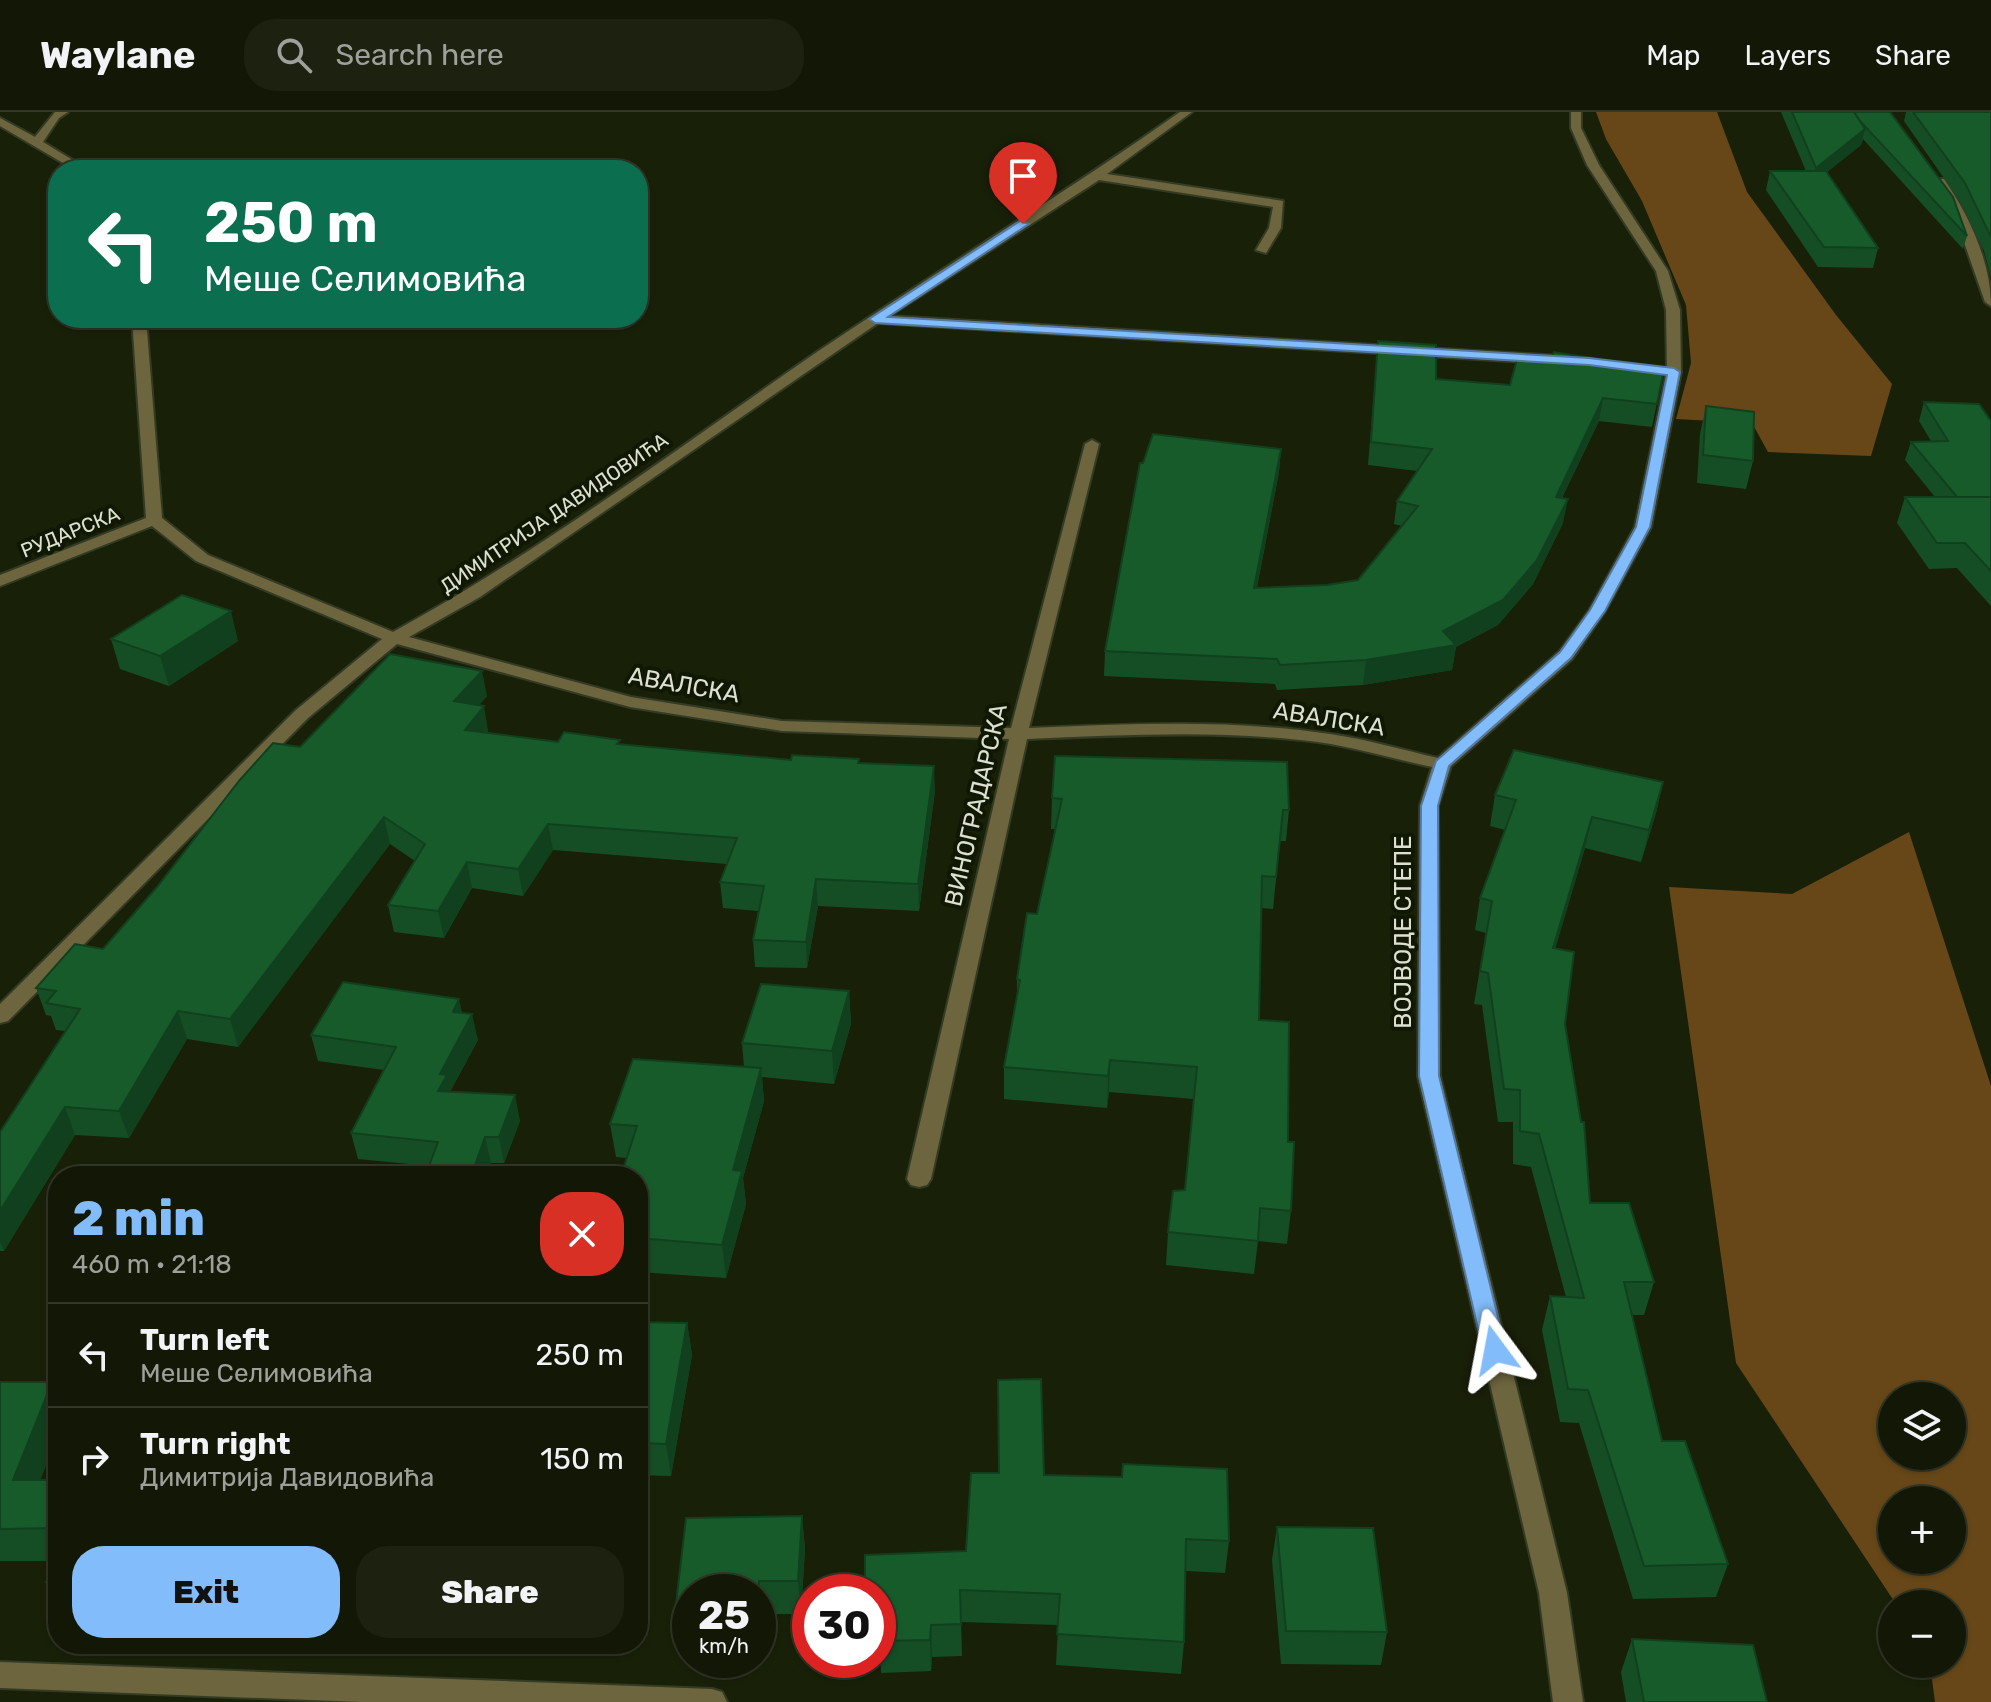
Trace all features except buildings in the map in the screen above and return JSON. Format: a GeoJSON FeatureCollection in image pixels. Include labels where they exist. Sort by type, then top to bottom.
{"type":"FeatureCollection","features":[{"type":"Feature","properties":{"kind":"street"},"geometry":{"type":"LineString","coordinates":[[37,142],[55,116],[63,112]]}},
{"type":"Feature","properties":{"kind":"street","name":"ДИМИТРИЈА ДАВИДОВИЋА"},"geometry":{"type":"LineString","coordinates":[[0,1016],[302,714],[394,638],[474,594],[875,319],[1097,176],[1187,112]]}},
{"type":"Feature","properties":{"kind":"street"},"geometry":{"type":"LineString","coordinates":[[1442,764],[1566,655],[1597,611],[1643,527],[1667,371],[1673,310],[1662,271],[1593,165],[1576,128],[1576,112]]}},
{"type":"Feature","properties":{"kind":"street"},"geometry":{"type":"LineString","coordinates":[[0,121],[67,160]]}},
{"type":"Feature","properties":{"kind":"street"},"geometry":{"type":"LineString","coordinates":[[1930,169],[1958,208],[1991,302]]}},
{"type":"Feature","properties":{"kind":"street"},"geometry":{"type":"LineString","coordinates":[[1097,176],[1279,204],[1275,228],[1262,250]]}},
{"type":"Feature","properties":{"kind":"street"},"geometry":{"type":"LineString","coordinates":[[875,319],[1589,361]]}},
{"type":"Feature","properties":{"kind":"street"},"geometry":{"type":"LineString","coordinates":[[140,328],[154,520]]}},
{"type":"Feature","properties":{"kind":"street","name":"ВИНОГРАДАРСКА"},"geometry":{"type":"LineString","coordinates":[[919,1179],[1058,568],[1092,444]]}},
{"type":"Feature","properties":{"kind":"street","name":"РУДАРСКА"},"geometry":{"type":"LineString","coordinates":[[0,581],[154,520]]}},
{"type":"Feature","properties":{"kind":"street","name":"АВАЛСКА"},"geometry":{"type":"LineString","coordinates":[[154,520],[202,558],[394,638],[630,702],[767,724],[1019,734],[1164,728],[1234,730],[1331,739],[1442,764]]}},
{"type":"Feature","properties":{"kind":"street","name":"ВОЈВОДЕ СТЕПЕ"},"geometry":{"type":"LineString","coordinates":[[1442,764],[1429,806],[1429,1076],[1553,1593],[1568,1702]]}},
{"type":"Feature","properties":{"kind":"street"},"geometry":{"type":"LineString","coordinates":[[0,1675],[712,1702]]}},
{"type":"Feature","properties":{"kind":"shaded area"},"geometry":{"type":"Polygon","coordinates":[[[1596,112],[1717,112],[1747,192],[1836,315],[1892,384],[1871,456],[1768,452],[1752,423],[1676,419],[1691,363],[1686,305],[1642,201],[1606,139],[1596,112]]]}},
{"type":"Feature","properties":{"kind":"shaded area"},"geometry":{"type":"Polygon","coordinates":[[[1909,832],[1991,1086],[1991,1702],[1935,1702],[1932,1678],[1966,1678],[1966,1590],[1887,1590],[1736,1363],[1669,887],[1792,894],[1909,832]]]}},
{"type":"Feature","properties":{"kind":"route"},"geometry":{"type":"LineString","coordinates":[[1023,224],[875,319],[1589,361],[1674,372],[1643,527],[1597,611],[1566,655],[1442,764],[1429,806],[1429,1076],[1495,1350]]}}]}
